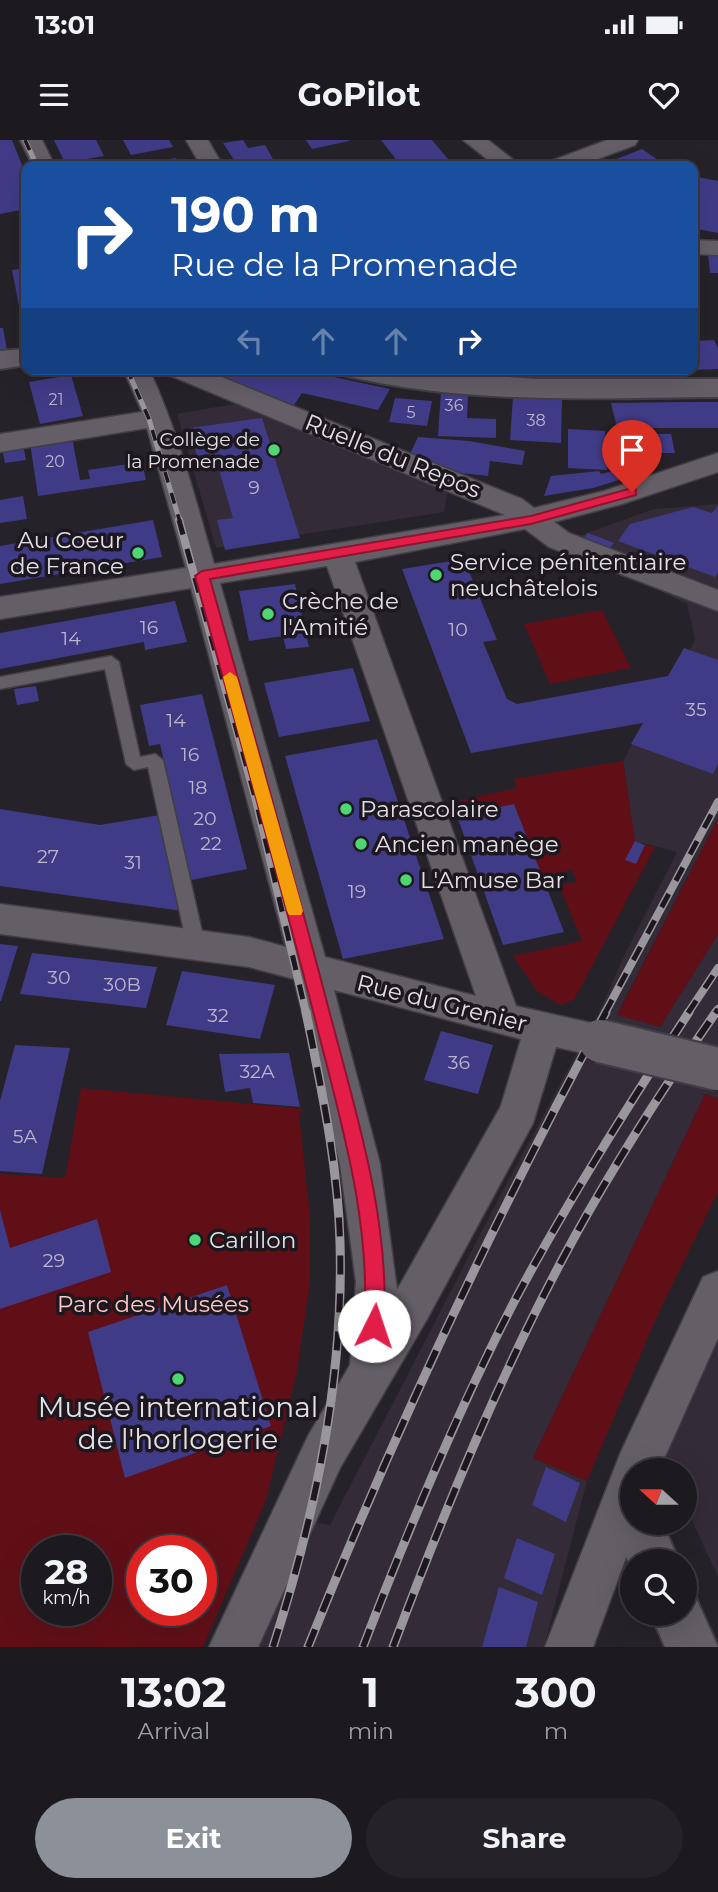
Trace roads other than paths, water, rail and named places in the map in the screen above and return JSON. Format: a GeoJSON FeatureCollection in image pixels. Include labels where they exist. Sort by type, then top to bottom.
{"type":"FeatureCollection","features":[{"type":"Feature","properties":{"kind":"main road"},"geometry":{"type":"LineString","coordinates":[[0,360],[21,358]]}},
{"type":"Feature","properties":{"kind":"main road"},"geometry":{"type":"LineString","coordinates":[[380,375],[398,379],[610,390],[718,388]]}},
{"type":"Feature","properties":{"kind":"main road"},"geometry":{"type":"LineString","coordinates":[[682,1626],[692,1647]]}},
{"type":"Feature","properties":{"kind":"street"},"geometry":{"type":"LineString","coordinates":[[32,140],[42,161]]}},
{"type":"Feature","properties":{"kind":"street"},"geometry":{"type":"LineString","coordinates":[[197,140],[209,161]]}},
{"type":"Feature","properties":{"kind":"street"},"geometry":{"type":"LineString","coordinates":[[474,140],[500,161]]}},
{"type":"Feature","properties":{"kind":"street"},"geometry":{"type":"LineString","coordinates":[[572,161],[627,140]]}},
{"type":"Feature","properties":{"kind":"street"},"geometry":{"type":"LineString","coordinates":[[698,247],[718,248]]}},
{"type":"Feature","properties":{"kind":"street"},"geometry":{"type":"LineString","coordinates":[[139,375],[157,416],[202,576],[360,1164],[377,1282],[371,1370]]}},
{"type":"Feature","properties":{"kind":"street","name":"Ruelle du Repos"},"geometry":{"type":"LineString","coordinates":[[193,375],[512,506],[559,540],[718,601]]}},
{"type":"Feature","properties":{"kind":"street"},"geometry":{"type":"LineString","coordinates":[[0,443],[157,416]]}},
{"type":"Feature","properties":{"kind":"street"},"geometry":{"type":"LineString","coordinates":[[0,608],[338,555],[531,520],[672,480],[718,462]]}},
{"type":"Feature","properties":{"kind":"street"},"geometry":{"type":"LineString","coordinates":[[338,555],[502,1018]]}},
{"type":"Feature","properties":{"kind":"street","name":"Rue du Grenier"},"geometry":{"type":"LineString","coordinates":[[0,919],[249,952],[502,1018],[718,1069]]}},
{"type":"Feature","properties":{"kind":"street"},"geometry":{"type":"LineString","coordinates":[[233,1647],[324,1452],[412,1306],[519,1111],[543,1028]]}},
{"type":"Feature","properties":{"kind":"street"},"geometry":{"type":"LineString","coordinates":[[648,1458],[718,1291]]}},
{"type":"Feature","properties":{"kind":"street"},"geometry":{"type":"LineString","coordinates":[[569,1647],[620,1525]]}},
{"type":"Feature","properties":{"kind":"lane"},"geometry":{"type":"LineString","coordinates":[[0,683],[111,662],[134,764],[155,760],[196,945]]}},
{"type":"Feature","properties":{"kind":"railway"},"geometry":{"type":"LineString","coordinates":[[25,140],[35,161]]}},
{"type":"Feature","properties":{"kind":"railway"},"geometry":{"type":"LineString","coordinates":[[130,375],[149,419],[180,522]]}},
{"type":"Feature","properties":{"kind":"railway"},"geometry":{"type":"LineString","coordinates":[[179,520],[257,804],[306,1013]]}},
{"type":"Feature","properties":{"kind":"railway"},"geometry":{"type":"LineString","coordinates":[[605,1013],[718,802]]}},
{"type":"Feature","properties":{"kind":"railway"},"geometry":{"type":"LineString","coordinates":[[688,1013],[718,968]]}},
{"type":"Feature","properties":{"kind":"railway"},"geometry":{"type":"LineString","coordinates":[[715,1013],[718,1009]]}},
{"type":"Feature","properties":{"kind":"railway"},"geometry":{"type":"LineString","coordinates":[[273,1647],[302,1548],[324,1447],[332,1396],[340,1294],[336,1184],[306,1012]]}},
{"type":"Feature","properties":{"kind":"railway"},"geometry":{"type":"LineString","coordinates":[[308,1647],[376,1485],[448,1325],[606,1012]]}},
{"type":"Feature","properties":{"kind":"railway"},"geometry":{"type":"LineString","coordinates":[[363,1647],[434,1473],[514,1302],[598,1155],[689,1012]]}},
{"type":"Feature","properties":{"kind":"railway"},"geometry":{"type":"LineString","coordinates":[[393,1647],[477,1438],[549,1286],[625,1150],[716,1012]]}},
{"type":"Feature","properties":{"kind":"place","name":"Collège de la Promenade"},"geometry":{"type":"Point","coordinates":[274,450]}},
{"type":"Feature","properties":{"kind":"place","name":"Au Coeur de France"},"geometry":{"type":"Point","coordinates":[138,553]}},
{"type":"Feature","properties":{"kind":"place","name":"Service pénitentiaire neuchâtelois"},"geometry":{"type":"Point","coordinates":[436,575]}},
{"type":"Feature","properties":{"kind":"place","name":"Crèche de l'Amitié"},"geometry":{"type":"Point","coordinates":[268,614]}},
{"type":"Feature","properties":{"kind":"place","name":"Parascolaire"},"geometry":{"type":"Point","coordinates":[346,809]}},
{"type":"Feature","properties":{"kind":"place","name":"Ancien manège"},"geometry":{"type":"Point","coordinates":[361,844]}},
{"type":"Feature","properties":{"kind":"place","name":"L'Amuse Bar"},"geometry":{"type":"Point","coordinates":[406,880]}},
{"type":"Feature","properties":{"kind":"place","name":"Carillon"},"geometry":{"type":"Point","coordinates":[195,1240]}},
{"type":"Feature","properties":{"kind":"place","name":"Musée international de l'horlogerie"},"geometry":{"type":"Point","coordinates":[178,1379]}},
{"type":"Feature","properties":{"kind":"park label","name":"Parc des Musées"},"geometry":{"type":"Point","coordinates":[153,1304]}}]}
